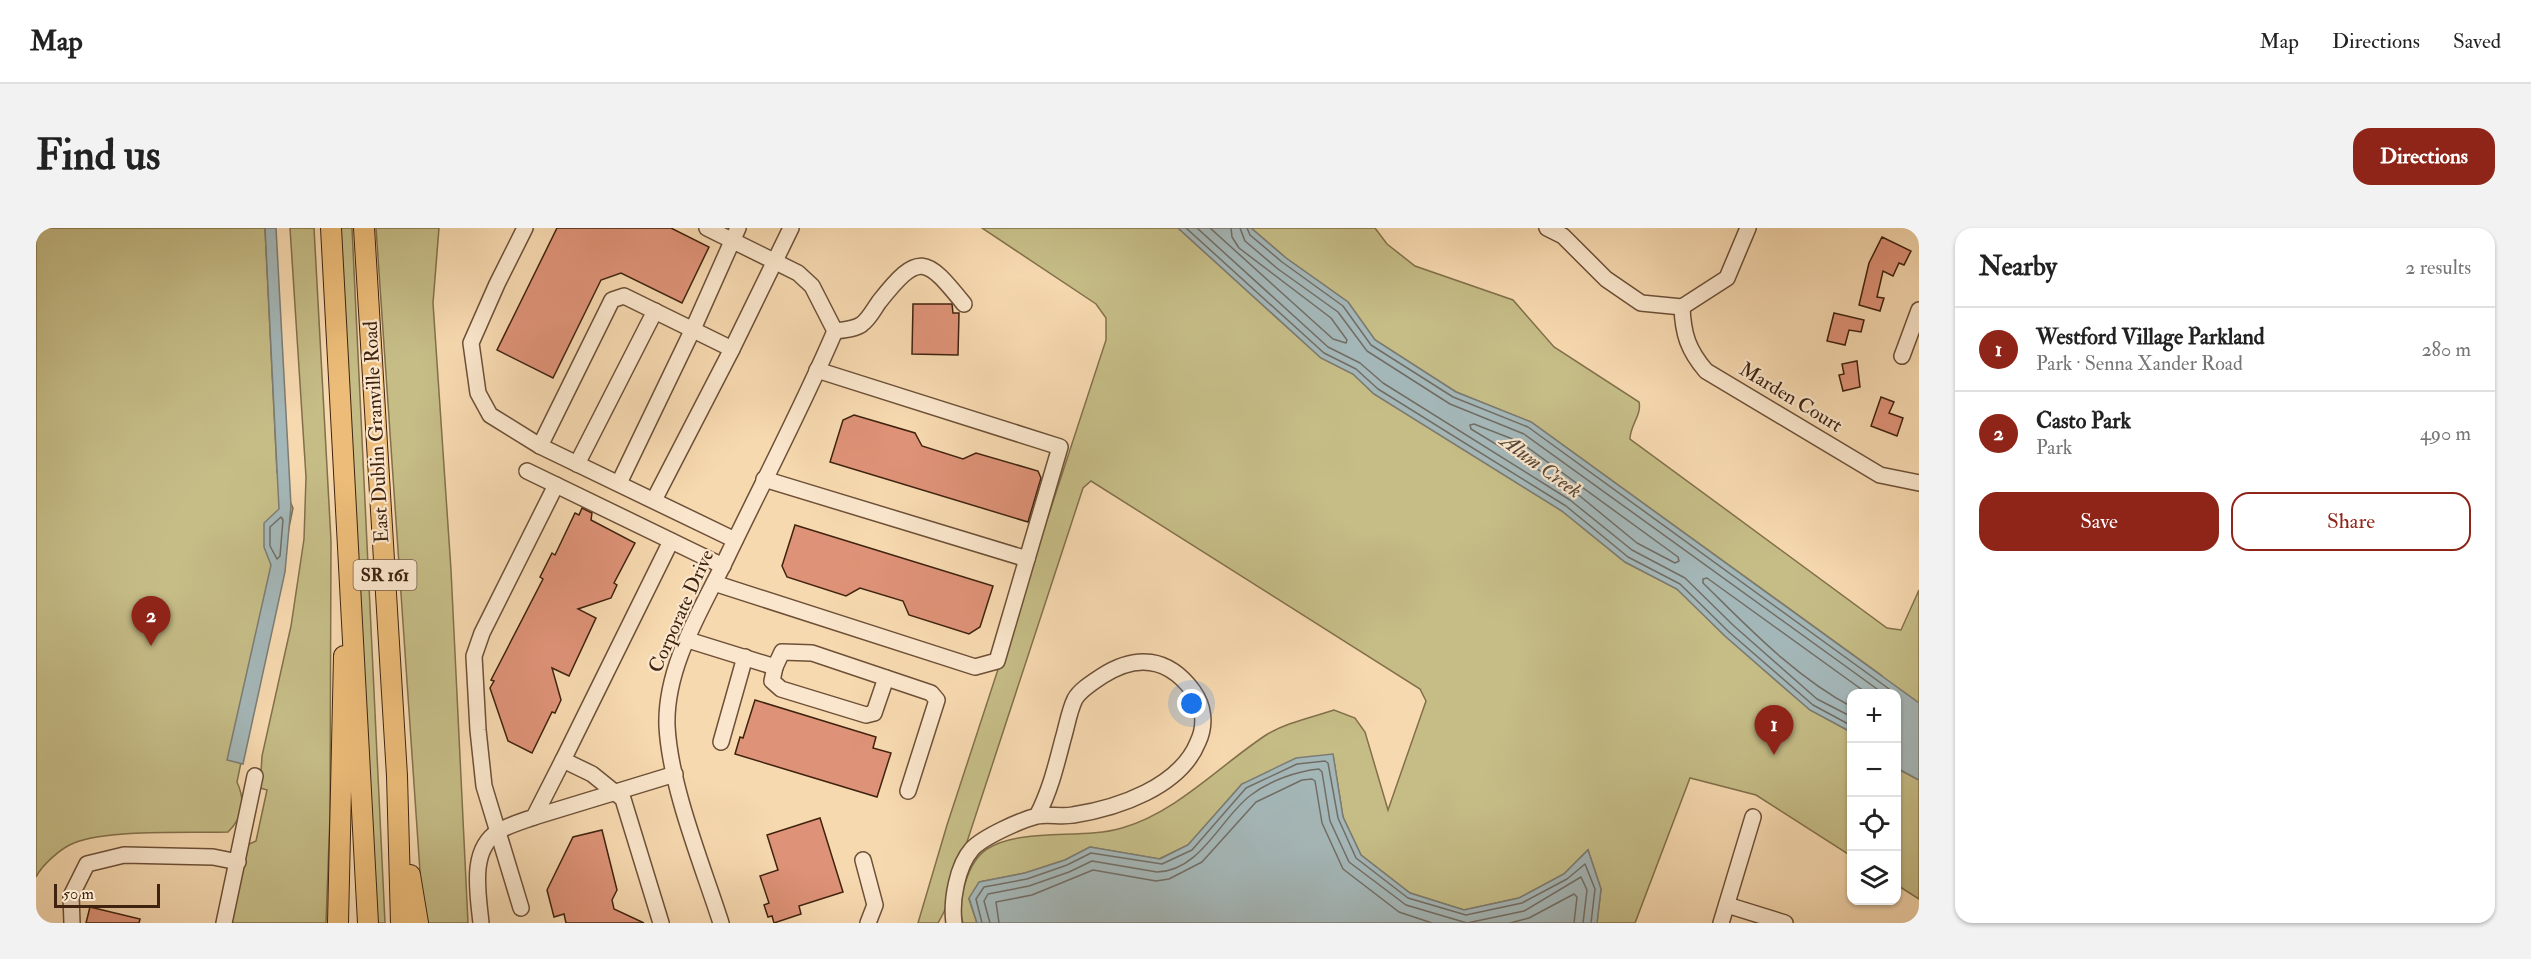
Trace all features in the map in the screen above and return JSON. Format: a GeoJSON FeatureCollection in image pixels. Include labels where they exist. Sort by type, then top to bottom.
{"type":"FeatureCollection","features":[{"type":"Feature","properties":{"kind":"main road","name":"East Dublin Granville Road"},"geometry":{"type":"LineString","coordinates":[[331,228],[368,923]]}},
{"type":"Feature","properties":{"kind":"main road","name":"East Dublin Granville Road"},"geometry":{"type":"LineString","coordinates":[[364,228],[397,777],[400,923]]}},
{"type":"Feature","properties":{"kind":"main road"},"geometry":{"type":"LineString","coordinates":[[338,923],[346,488]]}},
{"type":"Feature","properties":{"kind":"main road"},"geometry":{"type":"LineString","coordinates":[[397,777],[418,923]]}},
{"type":"Feature","properties":{"kind":"street"},"geometry":{"type":"LineString","coordinates":[[525,228],[471,343],[478,393],[490,415],[540,446],[735,540]]}},
{"type":"Feature","properties":{"kind":"street"},"geometry":{"type":"LineString","coordinates":[[707,228],[735,234],[774,262],[798,273],[812,286],[835,331],[861,326],[899,276],[913,267],[927,265],[938,273],[964,304]]}},
{"type":"Feature","properties":{"kind":"street"},"geometry":{"type":"LineString","coordinates":[[654,500],[791,228]]}},
{"type":"Feature","properties":{"kind":"street"},"geometry":{"type":"LineString","coordinates":[[1547,228],[1563,236],[1606,279],[1641,303],[1682,307],[1727,278],[1748,228]]}},
{"type":"Feature","properties":{"kind":"street"},"geometry":{"type":"LineString","coordinates":[[619,483],[693,329],[735,234]]}},
{"type":"Feature","properties":{"kind":"street"},"geometry":{"type":"LineString","coordinates":[[540,446],[612,300],[624,296],[732,349]]}},
{"type":"Feature","properties":{"kind":"street","name":"Marden Court"},"geometry":{"type":"LineString","coordinates":[[1682,307],[1683,332],[1691,354],[1706,371],[1880,475],[1919,483]]}},
{"type":"Feature","properties":{"kind":"street"},"geometry":{"type":"LineString","coordinates":[[1902,356],[1919,310]]}},
{"type":"Feature","properties":{"kind":"street"},"geometry":{"type":"LineString","coordinates":[[577,464],[655,311]]}},
{"type":"Feature","properties":{"kind":"street","name":"Corporate Drive"},"geometry":{"type":"LineString","coordinates":[[721,923],[675,774],[667,725],[675,669],[835,331]]}},
{"type":"Feature","properties":{"kind":"street"},"geometry":{"type":"LineString","coordinates":[[714,583],[975,668],[997,661],[1060,447],[817,370]]}},
{"type":"Feature","properties":{"kind":"street"},"geometry":{"type":"LineString","coordinates":[[527,471],[723,566]]}},
{"type":"Feature","properties":{"kind":"street"},"geometry":{"type":"LineString","coordinates":[[764,479],[1027,559]]}},
{"type":"Feature","properties":{"kind":"street"},"geometry":{"type":"LineString","coordinates":[[521,908],[484,786],[474,656],[482,633],[556,485]]}},
{"type":"Feature","properties":{"kind":"street"},"geometry":{"type":"LineString","coordinates":[[534,817],[671,541]]}},
{"type":"Feature","properties":{"kind":"street"},"geometry":{"type":"LineString","coordinates":[[688,640],[775,667]]}},
{"type":"Feature","properties":{"kind":"street"},"geometry":{"type":"LineString","coordinates":[[886,678],[874,713],[866,715],[781,689],[772,681],[782,652],[812,653],[931,693],[937,700],[908,791]]}},
{"type":"Feature","properties":{"kind":"street"},"geometry":{"type":"LineString","coordinates":[[721,742],[746,657]]}},
{"type":"Feature","properties":{"kind":"street"},"geometry":{"type":"LineString","coordinates":[[954,923],[954,897],[959,876],[971,850],[982,841],[1037,816],[1073,815],[1141,794],[1172,777],[1186,764],[1203,732],[1199,700],[1188,685],[1174,672],[1156,662],[1130,661],[1092,682],[1076,698],[1050,791],[1037,816]]}},
{"type":"Feature","properties":{"kind":"street"},"geometry":{"type":"LineString","coordinates":[[563,760],[592,774],[616,791],[623,799],[662,923]]}},
{"type":"Feature","properties":{"kind":"street"},"geometry":{"type":"LineString","coordinates":[[481,923],[478,859],[485,842],[499,831],[534,817],[675,774]]}},
{"type":"Feature","properties":{"kind":"street"},"geometry":{"type":"LineString","coordinates":[[224,923],[255,776]]}},
{"type":"Feature","properties":{"kind":"street"},"geometry":{"type":"LineString","coordinates":[[1721,923],[1753,817]]}},
{"type":"Feature","properties":{"kind":"street"},"geometry":{"type":"LineString","coordinates":[[72,923],[71,896],[87,864],[124,855],[213,857],[238,862]]}},
{"type":"Feature","properties":{"kind":"street"},"geometry":{"type":"LineString","coordinates":[[863,860],[875,905],[868,923]]}},
{"type":"Feature","properties":{"kind":"street"},"geometry":{"type":"LineString","coordinates":[[1727,904],[1785,923]]}},
{"type":"Feature","properties":{"kind":"shaded area"},"geometry":{"type":"Polygon","coordinates":[[[36,228],[265,228],[277,472],[293,508],[237,782],[242,796],[242,809],[237,821],[228,832],[127,834],[74,843],[47,862],[36,877],[36,228]]]}},
{"type":"Feature","properties":{"kind":"shaded area"},"geometry":{"type":"Polygon","coordinates":[[[290,228],[314,228],[331,541],[330,815],[326,923],[231,923],[247,845],[256,841],[267,790],[260,788],[262,756],[291,626],[304,539],[306,477],[290,228]]]}},
{"type":"Feature","properties":{"kind":"shaded area"},"geometry":{"type":"Polygon","coordinates":[[[339,228],[352,228],[385,923],[374,923],[339,228]]]}},
{"type":"Feature","properties":{"kind":"shaded area"},"geometry":{"type":"Polygon","coordinates":[[[376,228],[439,228],[433,303],[451,570],[468,923],[425,923],[422,901],[376,228]]]}},
{"type":"Feature","properties":{"kind":"shaded area"},"geometry":{"type":"Polygon","coordinates":[[[982,228],[1178,228],[1321,358],[1353,374],[1374,394],[1562,511],[1625,562],[1677,589],[1725,636],[1810,710],[1847,730],[1847,853],[1756,795],[1690,778],[1635,923],[1597,923],[1601,889],[1588,850],[1564,874],[1519,898],[1464,910],[1410,893],[1361,855],[1343,817],[1333,755],[1242,784],[1188,845],[1159,859],[1090,847],[1065,860],[1025,873],[980,882],[969,899],[977,923],[963,923],[961,904],[965,883],[974,863],[987,849],[1001,842],[1018,838],[1106,831],[1142,821],[1179,800],[1266,735],[1290,724],[1334,710],[1355,718],[1365,732],[1388,810],[1426,701],[1420,689],[1091,481],[1083,488],[944,912],[938,923],[918,923],[947,825],[1106,340],[1106,318],[1096,304],[982,228]]]}},
{"type":"Feature","properties":{"kind":"shaded area"},"geometry":{"type":"Polygon","coordinates":[[[1251,228],[1375,228],[1387,244],[1415,266],[1513,300],[1554,347],[1639,402],[1639,411],[1630,439],[1887,628],[1901,630],[1919,590],[1919,750],[1901,706],[1901,689],[1892,689],[1881,675],[1531,422],[1456,392],[1375,340],[1348,302],[1286,258],[1251,228]]]}},
{"type":"Feature","properties":{"kind":"shaded area"},"geometry":{"type":"Polygon","coordinates":[[[1901,771],[1919,780],[1919,899],[1901,888],[1901,771]]]}},
{"type":"Feature","properties":{"kind":"water"},"geometry":{"type":"Polygon","coordinates":[[[265,228],[276,228],[291,506],[285,572],[243,764],[227,760],[271,565],[264,547],[264,523],[279,509],[265,228]]]}},
{"type":"Feature","properties":{"kind":"water","name":"Alum Creek"},"geometry":{"type":"Polygon","coordinates":[[[1178,228],[1251,228],[1286,258],[1348,302],[1375,340],[1456,392],[1531,422],[1900,689],[1847,689],[1847,730],[1810,710],[1725,636],[1677,589],[1625,562],[1562,511],[1374,394],[1353,374],[1321,358],[1178,228]]]}},
{"type":"Feature","properties":{"kind":"water"},"geometry":{"type":"Polygon","coordinates":[[[1901,690],[1919,703],[1919,780],[1901,770],[1901,690]]]}},
{"type":"Feature","properties":{"kind":"water"},"geometry":{"type":"Polygon","coordinates":[[[1333,754],[1343,817],[1361,855],[1410,893],[1464,910],[1519,898],[1564,874],[1588,850],[1601,889],[1597,923],[977,923],[969,898],[979,882],[1025,873],[1065,860],[1090,847],[1160,859],[1188,845],[1242,784],[1296,758],[1333,754]]]}},
{"type":"Feature","properties":{"kind":"building"},"geometry":{"type":"Polygon","coordinates":[[[557,228],[671,228],[709,247],[682,303],[621,273],[601,280],[553,378],[497,350],[557,228]]]}},
{"type":"Feature","properties":{"kind":"building"},"geometry":{"type":"Polygon","coordinates":[[[1882,237],[1911,251],[1904,265],[1899,263],[1893,276],[1883,271],[1877,297],[1884,298],[1880,311],[1859,305],[1869,263],[1882,237]]]}},
{"type":"Feature","properties":{"kind":"building"},"geometry":{"type":"Polygon","coordinates":[[[913,304],[952,304],[953,313],[959,313],[958,355],[912,354],[913,304]]]}},
{"type":"Feature","properties":{"kind":"building"},"geometry":{"type":"Polygon","coordinates":[[[1834,313],[1864,320],[1861,332],[1849,330],[1845,345],[1827,341],[1834,313]]]}},
{"type":"Feature","properties":{"kind":"building"},"geometry":{"type":"Polygon","coordinates":[[[1857,361],[1860,387],[1843,391],[1839,375],[1844,374],[1842,364],[1857,361]]]}},
{"type":"Feature","properties":{"kind":"building"},"geometry":{"type":"Polygon","coordinates":[[[1881,397],[1894,402],[1889,413],[1903,418],[1897,436],[1871,426],[1881,397]]]}},
{"type":"Feature","properties":{"kind":"building"},"geometry":{"type":"Polygon","coordinates":[[[854,415],[915,433],[922,446],[963,459],[976,453],[1038,471],[1041,478],[1028,522],[830,462],[843,420],[854,415]]]}},
{"type":"Feature","properties":{"kind":"building"},"geometry":{"type":"Polygon","coordinates":[[[582,508],[592,513],[591,520],[635,543],[614,583],[617,585],[611,598],[578,609],[596,618],[569,676],[552,668],[561,700],[555,713],[552,712],[532,753],[508,741],[490,688],[494,681],[491,680],[543,579],[540,577],[552,553],[555,555],[575,513],[579,515],[582,508]]]}},
{"type":"Feature","properties":{"kind":"building"},"geometry":{"type":"Polygon","coordinates":[[[795,525],[993,586],[980,627],[969,634],[909,615],[903,601],[860,588],[846,596],[787,577],[782,566],[795,525]]]}},
{"type":"Feature","properties":{"kind":"building"},"geometry":{"type":"Polygon","coordinates":[[[755,700],[876,737],[873,748],[891,753],[877,797],[735,754],[740,737],[743,738],[755,700]]]}},
{"type":"Feature","properties":{"kind":"building"},"geometry":{"type":"Polygon","coordinates":[[[820,818],[843,892],[799,906],[801,914],[774,923],[772,916],[768,917],[764,905],[769,903],[760,876],[778,870],[767,835],[820,818]]]}},
{"type":"Feature","properties":{"kind":"building"},"geometry":{"type":"Polygon","coordinates":[[[602,830],[617,890],[612,900],[614,909],[644,923],[566,923],[564,914],[554,917],[547,890],[573,837],[602,830]]]}},
{"type":"Feature","properties":{"kind":"building"},"geometry":{"type":"Polygon","coordinates":[[[90,907],[140,919],[139,923],[86,923],[90,907]]]}},
{"type":"Feature","properties":{"kind":"place","name":"Casto Park"},"geometry":{"type":"Point","coordinates":[151,646]}},
{"type":"Feature","properties":{"kind":"place","name":"Westford Village Parkland"},"geometry":{"type":"Point","coordinates":[1774,755]}}]}
